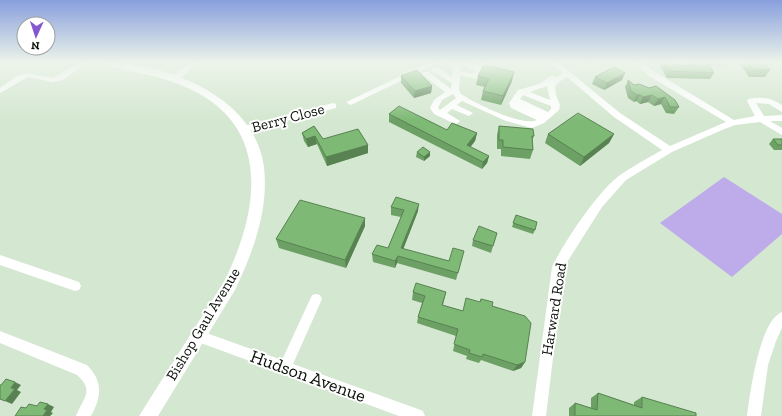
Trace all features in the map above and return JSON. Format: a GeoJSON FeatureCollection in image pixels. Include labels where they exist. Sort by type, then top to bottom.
{"type":"FeatureCollection","features":[{"type":"Feature","properties":{"kind":"main road","name":"Bishop Gaul Avenue"},"geometry":{"type":"LineString","coordinates":[[148,416],[237,270],[254,219],[258,179],[254,152],[244,129],[225,107],[208,94],[181,81]]}},
{"type":"Feature","properties":{"kind":"street"},"geometry":{"type":"LineString","coordinates":[[0,91],[15,81]]}},
{"type":"Feature","properties":{"kind":"street"},"geometry":{"type":"LineString","coordinates":[[350,102],[395,81]]}},
{"type":"Feature","properties":{"kind":"street"},"geometry":{"type":"LineString","coordinates":[[441,81],[454,88]]}},
{"type":"Feature","properties":{"kind":"street"},"geometry":{"type":"LineString","coordinates":[[447,81],[454,88],[456,94],[461,98],[511,119],[530,125],[546,118],[555,110],[556,106],[551,89],[551,86],[555,81]]}},
{"type":"Feature","properties":{"kind":"street"},"geometry":{"type":"LineString","coordinates":[[455,81],[454,88],[440,98],[435,104],[434,108],[441,114],[456,121]]}},
{"type":"Feature","properties":{"kind":"street"},"geometry":{"type":"LineString","coordinates":[[546,118],[520,110],[513,105],[515,100],[523,92],[542,86],[550,81]]}},
{"type":"Feature","properties":{"kind":"street"},"geometry":{"type":"LineString","coordinates":[[576,81],[617,115],[669,150]]}},
{"type":"Feature","properties":{"kind":"street"},"geometry":{"type":"LineString","coordinates":[[664,81],[733,123]]}},
{"type":"Feature","properties":{"kind":"street"},"geometry":{"type":"LineString","coordinates":[[542,86],[551,89]]}},
{"type":"Feature","properties":{"kind":"street"},"geometry":{"type":"LineString","coordinates":[[523,92],[556,106]]}},
{"type":"Feature","properties":{"kind":"street"},"geometry":{"type":"LineString","coordinates":[[441,114],[461,98]]}},
{"type":"Feature","properties":{"kind":"street"},"geometry":{"type":"LineString","coordinates":[[515,100],[546,118]]}},
{"type":"Feature","properties":{"kind":"street"},"geometry":{"type":"LineString","coordinates":[[782,109],[771,101],[751,101],[753,107],[762,119],[782,132]]}},
{"type":"Feature","properties":{"kind":"street","name":"Berry Close"},"geometry":{"type":"LineString","coordinates":[[244,129],[333,106]]}},
{"type":"Feature","properties":{"kind":"street"},"geometry":{"type":"LineString","coordinates":[[451,106],[469,114]]}},
{"type":"Feature","properties":{"kind":"street"},"geometry":{"type":"LineString","coordinates":[[511,119],[520,110]]}},
{"type":"Feature","properties":{"kind":"street","name":"Harward Road"},"geometry":{"type":"LineString","coordinates":[[539,416],[558,267],[562,258],[588,218],[614,186],[623,178],[669,150],[733,123],[782,118]]}},
{"type":"Feature","properties":{"kind":"street"},"geometry":{"type":"LineString","coordinates":[[0,260],[75,286]]}},
{"type":"Feature","properties":{"kind":"street"},"geometry":{"type":"LineString","coordinates":[[285,367],[316,299]]}},
{"type":"Feature","properties":{"kind":"street"},"geometry":{"type":"LineString","coordinates":[[754,416],[761,366],[776,324],[782,318]]}},
{"type":"Feature","properties":{"kind":"street","name":"Hudson Avenue"},"geometry":{"type":"LineString","coordinates":[[198,336],[418,416]]}},
{"type":"Feature","properties":{"kind":"street"},"geometry":{"type":"LineString","coordinates":[[0,338],[82,370],[90,376],[94,394],[83,416]]}},
{"type":"Feature","properties":{"kind":"shaded area"},"geometry":{"type":"Polygon","coordinates":[[[724,177],[782,214],[782,234],[732,277],[660,223],[724,177]]]}},
{"type":"Feature","properties":{"kind":"building"},"geometry":{"type":"Polygon","coordinates":[[[406,81],[428,81],[432,86],[415,91],[406,81]]]}},
{"type":"Feature","properties":{"kind":"building"},"geometry":{"type":"Polygon","coordinates":[[[488,81],[510,81],[503,96],[483,91],[488,81]]]}},
{"type":"Feature","properties":{"kind":"building"},"geometry":{"type":"Polygon","coordinates":[[[628,81],[634,85],[639,84],[649,88],[656,86],[675,100],[679,107],[670,107],[665,97],[658,99],[652,95],[643,97],[631,91],[628,81]]]}},
{"type":"Feature","properties":{"kind":"building"},"geometry":{"type":"Polygon","coordinates":[[[399,106],[447,130],[452,123],[477,133],[467,145],[489,156],[483,162],[389,114],[399,106]]]}},
{"type":"Feature","properties":{"kind":"building"},"geometry":{"type":"Polygon","coordinates":[[[578,113],[614,134],[584,157],[548,134],[578,113]]]}},
{"type":"Feature","properties":{"kind":"building"},"geometry":{"type":"Polygon","coordinates":[[[314,126],[323,139],[358,129],[368,145],[326,157],[315,136],[306,139],[302,133],[314,126]]]}},
{"type":"Feature","properties":{"kind":"building"},"geometry":{"type":"Polygon","coordinates":[[[499,126],[533,129],[533,150],[503,147],[503,140],[499,140],[499,126]]]}},
{"type":"Feature","properties":{"kind":"building"},"geometry":{"type":"Polygon","coordinates":[[[773,139],[782,139],[782,145],[778,145],[773,139]]]}},
{"type":"Feature","properties":{"kind":"building"},"geometry":{"type":"Polygon","coordinates":[[[423,147],[430,152],[424,157],[417,152],[423,147]]]}},
{"type":"Feature","properties":{"kind":"building"},"geometry":{"type":"Polygon","coordinates":[[[396,197],[419,204],[401,248],[449,261],[453,248],[464,251],[458,273],[398,256],[395,261],[372,254],[377,245],[388,248],[404,210],[391,207],[396,197]]]}},
{"type":"Feature","properties":{"kind":"building"},"geometry":{"type":"Polygon","coordinates":[[[300,200],[365,218],[345,260],[276,239],[300,200]]]}},
{"type":"Feature","properties":{"kind":"building"},"geometry":{"type":"Polygon","coordinates":[[[516,215],[537,222],[535,230],[513,223],[516,215]]]}},
{"type":"Feature","properties":{"kind":"building"},"geometry":{"type":"Polygon","coordinates":[[[479,226],[497,233],[493,246],[473,240],[479,226]]]}},
{"type":"Feature","properties":{"kind":"building"},"geometry":{"type":"Polygon","coordinates":[[[416,283],[446,292],[442,305],[463,311],[466,298],[480,302],[481,299],[493,302],[492,306],[525,316],[531,323],[525,362],[517,365],[483,354],[482,357],[469,353],[470,350],[454,344],[458,329],[418,317],[425,296],[413,292],[416,283]]]}},
{"type":"Feature","properties":{"kind":"building"},"geometry":{"type":"Polygon","coordinates":[[[6,379],[15,382],[11,388],[15,389],[5,401],[0,399],[0,385],[6,379]]]}},
{"type":"Feature","properties":{"kind":"building"},"geometry":{"type":"Polygon","coordinates":[[[598,393],[642,408],[642,397],[696,413],[696,416],[575,416],[575,403],[597,410],[598,393]]]}},
{"type":"Feature","properties":{"kind":"building"},"geometry":{"type":"Polygon","coordinates":[[[40,402],[48,404],[44,409],[47,410],[43,416],[15,416],[21,407],[26,408],[29,404],[37,406],[40,402]]]}}]}
